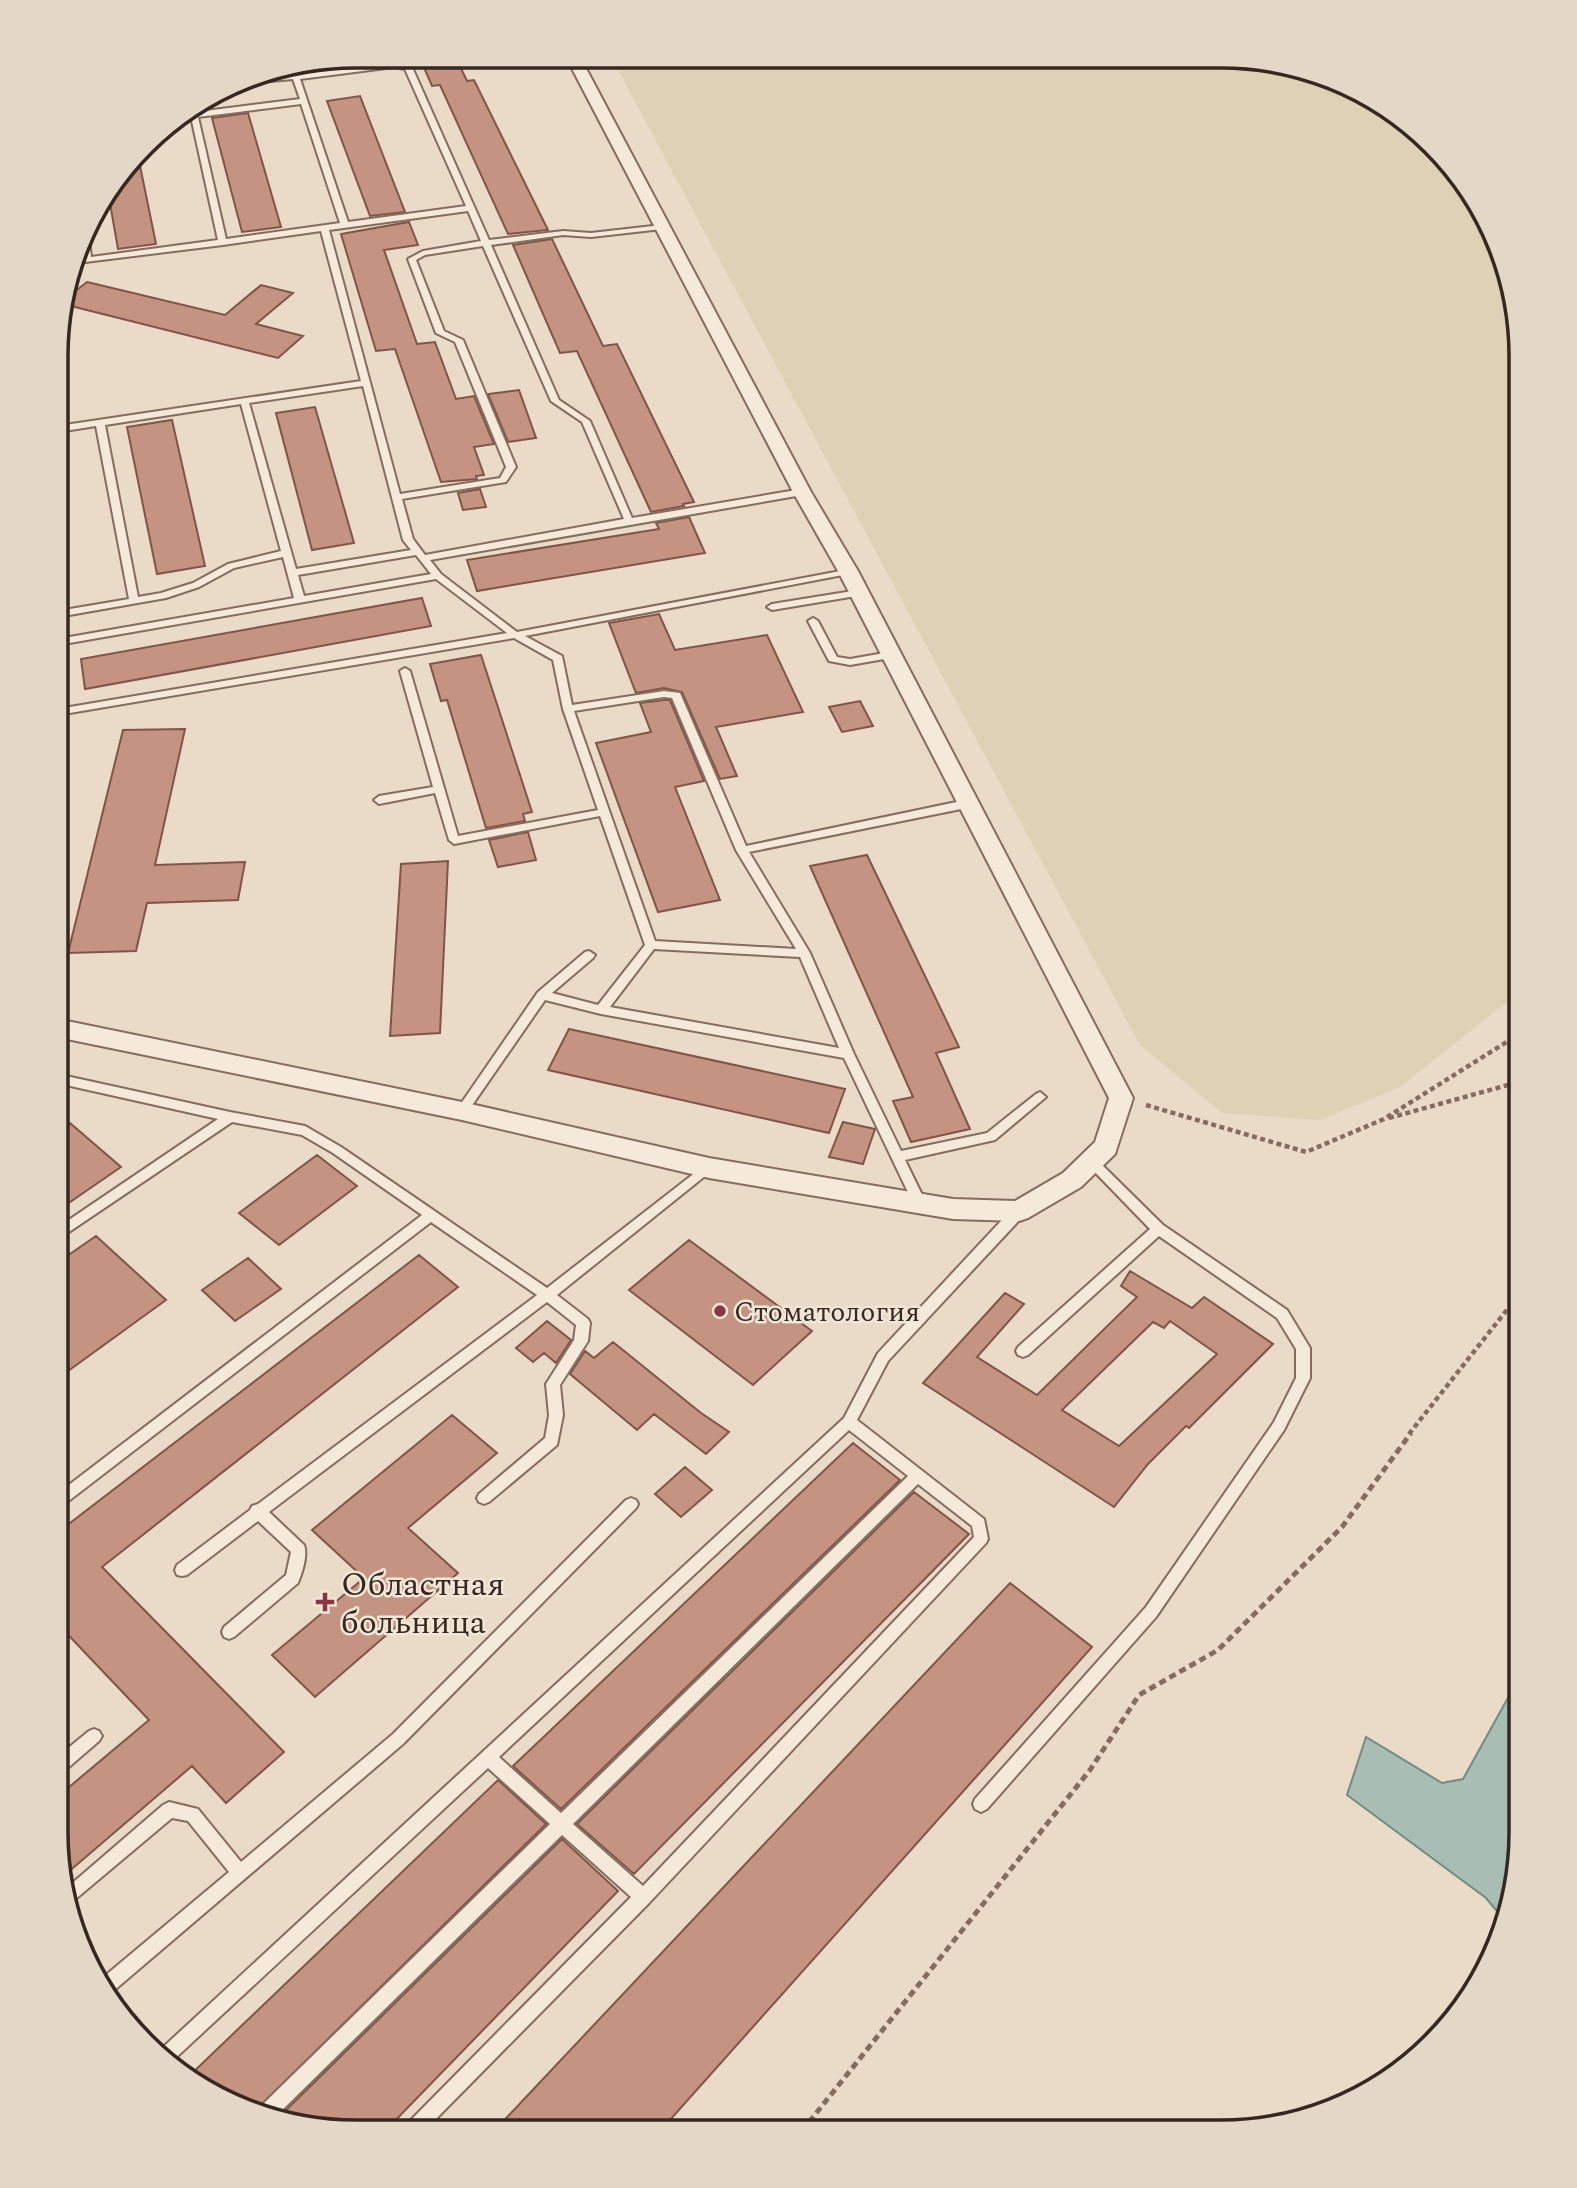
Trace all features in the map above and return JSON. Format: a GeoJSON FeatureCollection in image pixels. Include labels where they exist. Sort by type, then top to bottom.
{"type":"FeatureCollection","features":[{"type":"Feature","properties":{"kind":"street"},"geometry":{"type":"LineString","coordinates":[[68,1030],[462,1111],[709,1167],[953,1209],[1020,1211],[1072,1180],[1106,1147],[1121,1098],[966,804],[848,571],[802,492],[579,68]]}},
{"type":"Feature","properties":{"kind":"lane"},"geometry":{"type":"LineString","coordinates":[[280,79],[370,68]]}},
{"type":"Feature","properties":{"kind":"lane"},"geometry":{"type":"LineString","coordinates":[[408,68],[555,401],[586,421],[629,521]]}},
{"type":"Feature","properties":{"kind":"lane"},"geometry":{"type":"LineString","coordinates":[[296,77],[345,226]]}},
{"type":"Feature","properties":{"kind":"lane"},"geometry":{"type":"LineString","coordinates":[[204,112],[304,101]]}},
{"type":"Feature","properties":{"kind":"lane"},"geometry":{"type":"LineString","coordinates":[[194,118],[223,243]]}},
{"type":"Feature","properties":{"kind":"lane"},"geometry":{"type":"LineString","coordinates":[[85,260],[472,208]]}},
{"type":"Feature","properties":{"kind":"lane"},"geometry":{"type":"LineString","coordinates":[[397,498],[503,480],[511,467],[459,340],[440,333],[412,259],[423,253],[563,233],[591,235],[662,227]]}},
{"type":"Feature","properties":{"kind":"lane"},"geometry":{"type":"LineString","coordinates":[[325,229],[408,540],[438,576],[515,635],[558,659],[568,709],[651,945]]}},
{"type":"Feature","properties":{"kind":"lane"},"geometry":{"type":"LineString","coordinates":[[68,428],[366,383]]}},
{"type":"Feature","properties":{"kind":"lane"},"geometry":{"type":"LineString","coordinates":[[244,401],[300,601]]}},
{"type":"Feature","properties":{"kind":"lane"},"geometry":{"type":"LineString","coordinates":[[100,423],[134,601]]}},
{"type":"Feature","properties":{"kind":"lane"},"geometry":{"type":"LineString","coordinates":[[292,573],[421,555],[802,492]]}},
{"type":"Feature","properties":{"kind":"lane"},"geometry":{"type":"LineString","coordinates":[[68,612],[163,596],[196,585],[231,566],[287,553]]}},
{"type":"Feature","properties":{"kind":"lane"},"geometry":{"type":"LineString","coordinates":[[68,710],[515,635],[848,571]]}},
{"type":"Feature","properties":{"kind":"lane"},"geometry":{"type":"LineString","coordinates":[[68,640],[438,576]]}},
{"type":"Feature","properties":{"kind":"lane"},"geometry":{"type":"LineString","coordinates":[[772,607],[859,593]]}},
{"type":"Feature","properties":{"kind":"lane"},"geometry":{"type":"LineString","coordinates":[[813,621],[833,659],[850,662],[890,655]]}},
{"type":"Feature","properties":{"kind":"lane"},"geometry":{"type":"LineString","coordinates":[[405,671],[454,840],[604,812]]}},
{"type":"Feature","properties":{"kind":"lane"},"geometry":{"type":"LineString","coordinates":[[568,709],[664,694],[676,695],[742,850],[804,953],[848,1054],[920,1203]]}},
{"type":"Feature","properties":{"kind":"lane"},"geometry":{"type":"LineString","coordinates":[[379,800],[439,789]]}},
{"type":"Feature","properties":{"kind":"lane"},"geometry":{"type":"LineString","coordinates":[[742,850],[966,804]]}},
{"type":"Feature","properties":{"kind":"lane"},"geometry":{"type":"LineString","coordinates":[[651,945],[804,953]]}},
{"type":"Feature","properties":{"kind":"lane"},"geometry":{"type":"LineString","coordinates":[[601,1010],[651,945]]}},
{"type":"Feature","properties":{"kind":"lane"},"geometry":{"type":"LineString","coordinates":[[462,1111],[542,995],[589,955]]}},
{"type":"Feature","properties":{"kind":"lane"},"geometry":{"type":"LineString","coordinates":[[542,995],[601,1010],[848,1054]]}},
{"type":"Feature","properties":{"kind":"lane"},"geometry":{"type":"LineString","coordinates":[[68,1080],[305,1131],[337,1150],[547,1294],[583,1323],[581,1341],[553,1384],[556,1415],[552,1441],[484,1498]]}},
{"type":"Feature","properties":{"kind":"lane"},"geometry":{"type":"LineString","coordinates":[[898,1157],[991,1137],[1040,1097]]}},
{"type":"Feature","properties":{"kind":"lane"},"geometry":{"type":"LineString","coordinates":[[68,1227],[230,1117]]}},
{"type":"Feature","properties":{"kind":"lane"},"geometry":{"type":"LineString","coordinates":[[981,1804],[1151,1612],[1279,1426],[1303,1378],[1303,1348],[1282,1314],[1158,1229],[1091,1161]]}},
{"type":"Feature","properties":{"kind":"lane"},"geometry":{"type":"LineString","coordinates":[[182,1570],[257,1510],[547,1294],[709,1167]]}},
{"type":"Feature","properties":{"kind":"lane"},"geometry":{"type":"LineString","coordinates":[[171,2052],[849,1422],[883,1357],[1020,1211]]}},
{"type":"Feature","properties":{"kind":"lane"},"geometry":{"type":"LineString","coordinates":[[68,1494],[431,1215]]}},
{"type":"Feature","properties":{"kind":"lane"},"geometry":{"type":"LineString","coordinates":[[1023,1351],[1158,1229]]}},
{"type":"Feature","properties":{"kind":"lane"},"geometry":{"type":"LineString","coordinates":[[423,2120],[643,1897],[981,1539],[979,1523],[849,1422]]}},
{"type":"Feature","properties":{"kind":"lane"},"geometry":{"type":"LineString","coordinates":[[272,2107],[918,1475]]}},
{"type":"Feature","properties":{"kind":"lane"},"geometry":{"type":"LineString","coordinates":[[110,1981],[398,1739],[631,1504]]}},
{"type":"Feature","properties":{"kind":"lane"},"geometry":{"type":"LineString","coordinates":[[229,1632],[293,1578],[299,1550],[257,1510]]}},
{"type":"Feature","properties":{"kind":"lane"},"geometry":{"type":"LineString","coordinates":[[68,1758],[94,1736]]}},
{"type":"Feature","properties":{"kind":"lane"},"geometry":{"type":"LineString","coordinates":[[488,1758],[643,1897]]}},
{"type":"Feature","properties":{"kind":"lane"},"geometry":{"type":"LineString","coordinates":[[75,1892],[169,1811],[192,1814],[240,1873]]}},
{"type":"Feature","properties":{"kind":"path"},"geometry":{"type":"LineString","coordinates":[[1384,1119],[1509,1041]]}},
{"type":"Feature","properties":{"kind":"path"},"geometry":{"type":"LineString","coordinates":[[1121,1098],[1307,1152],[1384,1119],[1509,1085]]}},
{"type":"Feature","properties":{"kind":"path"},"geometry":{"type":"LineString","coordinates":[[811,2120],[1090,1770],[1139,1695],[1218,1650],[1342,1527],[1438,1395],[1509,1307]]}},
{"type":"Feature","properties":{"kind":"shaded area"},"geometry":{"type":"Polygon","coordinates":[[[617,68],[1221,68],[1277,74],[1331,90],[1381,117],[1411,140],[1437,166],[1470,212],[1487,246],[1499,282],[1509,356],[1509,1001],[1400,1087],[1320,1120],[1222,1113],[1140,1045],[617,68]]]}},
{"type":"Feature","properties":{"kind":"shaded area"},"geometry":{"type":"Polygon","coordinates":[[[1509,1696],[1509,1832],[1506,1869],[1497,1911],[1486,1898],[1347,1795],[1366,1737],[1442,1783],[1463,1779],[1509,1696]]]}},
{"type":"Feature","properties":{"kind":"building"},"geometry":{"type":"Polygon","coordinates":[[[424,68],[461,68],[467,81],[474,80],[548,230],[508,234],[440,85],[432,86],[424,68]]]}},
{"type":"Feature","properties":{"kind":"building"},"geometry":{"type":"Polygon","coordinates":[[[360,96],[405,212],[370,216],[327,101],[360,96]]]}},
{"type":"Feature","properties":{"kind":"building"},"geometry":{"type":"Polygon","coordinates":[[[248,113],[281,227],[242,232],[212,118],[248,113]]]}},
{"type":"Feature","properties":{"kind":"building"},"geometry":{"type":"Polygon","coordinates":[[[140,166],[156,244],[118,249],[111,206],[140,166]]]}},
{"type":"Feature","properties":{"kind":"building"},"geometry":{"type":"Polygon","coordinates":[[[409,222],[418,245],[384,250],[417,344],[435,342],[456,399],[474,396],[494,444],[474,447],[484,475],[476,476],[477,479],[441,482],[395,349],[376,351],[341,234],[409,222]]]}},
{"type":"Feature","properties":{"kind":"building"},"geometry":{"type":"Polygon","coordinates":[[[552,239],[603,346],[617,344],[694,502],[651,512],[577,351],[560,353],[513,245],[552,239]]]}},
{"type":"Feature","properties":{"kind":"building"},"geometry":{"type":"Polygon","coordinates":[[[87,282],[225,315],[261,285],[293,293],[256,324],[303,336],[278,358],[73,307],[76,290],[87,282]]]}},
{"type":"Feature","properties":{"kind":"building"},"geometry":{"type":"Polygon","coordinates":[[[519,390],[536,438],[508,442],[488,394],[519,390]]]}},
{"type":"Feature","properties":{"kind":"building"},"geometry":{"type":"Polygon","coordinates":[[[315,407],[354,543],[312,550],[276,413],[315,407]]]}},
{"type":"Feature","properties":{"kind":"building"},"geometry":{"type":"Polygon","coordinates":[[[172,420],[205,566],[157,574],[127,427],[172,420]]]}},
{"type":"Feature","properties":{"kind":"building"},"geometry":{"type":"Polygon","coordinates":[[[480,489],[486,507],[463,510],[458,493],[480,489]]]}},
{"type":"Feature","properties":{"kind":"building"},"geometry":{"type":"Polygon","coordinates":[[[689,517],[705,553],[477,591],[467,560],[659,529],[656,523],[689,517]]]}},
{"type":"Feature","properties":{"kind":"building"},"geometry":{"type":"Polygon","coordinates":[[[422,598],[431,626],[85,689],[81,659],[422,598]]]}},
{"type":"Feature","properties":{"kind":"building"},"geometry":{"type":"Polygon","coordinates":[[[659,614],[675,650],[767,635],[803,712],[716,727],[737,776],[720,779],[682,692],[664,688],[636,693],[609,623],[659,614]]]}},
{"type":"Feature","properties":{"kind":"building"},"geometry":{"type":"Polygon","coordinates":[[[481,655],[532,812],[523,814],[525,821],[486,828],[447,700],[441,701],[430,664],[481,655]]]}},
{"type":"Feature","properties":{"kind":"building"},"geometry":{"type":"Polygon","coordinates":[[[670,700],[704,781],[675,787],[720,900],[658,912],[596,743],[651,732],[640,703],[670,700]]]}},
{"type":"Feature","properties":{"kind":"building"},"geometry":{"type":"Polygon","coordinates":[[[860,701],[873,726],[842,732],[829,707],[860,701]]]}},
{"type":"Feature","properties":{"kind":"building"},"geometry":{"type":"Polygon","coordinates":[[[185,729],[155,865],[245,862],[238,900],[147,903],[136,951],[68,953],[123,730],[185,729]]]}},
{"type":"Feature","properties":{"kind":"building"},"geometry":{"type":"Polygon","coordinates":[[[528,832],[536,860],[498,867],[489,840],[528,832]]]}},
{"type":"Feature","properties":{"kind":"building"},"geometry":{"type":"Polygon","coordinates":[[[867,855],[959,1047],[936,1053],[970,1129],[911,1142],[893,1101],[913,1097],[810,866],[867,855]]]}},
{"type":"Feature","properties":{"kind":"building"},"geometry":{"type":"Polygon","coordinates":[[[448,861],[440,1033],[390,1036],[401,864],[448,861]]]}},
{"type":"Feature","properties":{"kind":"building"},"geometry":{"type":"Polygon","coordinates":[[[569,1029],[845,1089],[829,1133],[548,1070],[569,1029]]]}},
{"type":"Feature","properties":{"kind":"building"},"geometry":{"type":"Polygon","coordinates":[[[843,1122],[875,1129],[863,1164],[829,1157],[843,1122]]]}},
{"type":"Feature","properties":{"kind":"building"},"geometry":{"type":"Polygon","coordinates":[[[70,1123],[121,1167],[68,1203],[70,1123]]]}},
{"type":"Feature","properties":{"kind":"building"},"geometry":{"type":"Polygon","coordinates":[[[317,1155],[357,1186],[279,1245],[239,1213],[317,1155]]]}},
{"type":"Feature","properties":{"kind":"building"},"geometry":{"type":"Polygon","coordinates":[[[96,1236],[166,1300],[68,1371],[68,1255],[96,1236]]]}},
{"type":"Feature","properties":{"kind":"building","name":"Стоматология"},"geometry":{"type":"Polygon","coordinates":[[[689,1240],[812,1331],[753,1385],[629,1290],[689,1240]]]}},
{"type":"Feature","properties":{"kind":"building"},"geometry":{"type":"Polygon","coordinates":[[[419,1255],[458,1287],[102,1567],[284,1752],[226,1803],[192,1766],[71,1870],[68,1788],[149,1720],[68,1635],[68,1525],[419,1255]]]}},
{"type":"Feature","properties":{"kind":"building"},"geometry":{"type":"Polygon","coordinates":[[[248,1258],[281,1289],[235,1321],[202,1290],[248,1258]]]}},
{"type":"Feature","properties":{"kind":"building"},"geometry":{"type":"Polygon","coordinates":[[[1130,1271],[1192,1308],[1204,1297],[1273,1344],[1189,1428],[1186,1426],[1148,1464],[1114,1507],[923,1383],[1005,1293],[1024,1304],[977,1357],[1037,1395],[1137,1297],[1121,1286],[1130,1271]],[[1170,1321],[1164,1328],[1153,1322],[1062,1410],[1119,1446],[1217,1354],[1170,1321]]]}},
{"type":"Feature","properties":{"kind":"building"},"geometry":{"type":"Polygon","coordinates":[[[547,1321],[571,1340],[556,1363],[544,1353],[533,1362],[516,1348],[547,1321]]]}},
{"type":"Feature","properties":{"kind":"building"},"geometry":{"type":"Polygon","coordinates":[[[613,1342],[701,1413],[729,1432],[706,1454],[654,1414],[637,1430],[570,1374],[585,1351],[594,1358],[613,1342]]]}},
{"type":"Feature","properties":{"kind":"building"},"geometry":{"type":"Polygon","coordinates":[[[452,1415],[497,1453],[408,1528],[458,1573],[315,1697],[272,1655],[364,1578],[312,1530],[452,1415]]]}},
{"type":"Feature","properties":{"kind":"building"},"geometry":{"type":"Polygon","coordinates":[[[853,1443],[900,1480],[561,1809],[513,1766],[853,1443]]]}},
{"type":"Feature","properties":{"kind":"building"},"geometry":{"type":"Polygon","coordinates":[[[685,1467],[712,1490],[681,1517],[655,1494],[685,1467]]]}},
{"type":"Feature","properties":{"kind":"building"},"geometry":{"type":"Polygon","coordinates":[[[914,1492],[969,1534],[634,1874],[577,1824],[914,1492]]]}},
{"type":"Feature","properties":{"kind":"building"},"geometry":{"type":"Polygon","coordinates":[[[1010,1583],[1092,1647],[670,2120],[504,2120],[1010,1583]]]}},
{"type":"Feature","properties":{"kind":"building"},"geometry":{"type":"Polygon","coordinates":[[[498,1780],[546,1824],[263,2104],[229,2090],[195,2070],[498,1780]]]}},
{"type":"Feature","properties":{"kind":"building"},"geometry":{"type":"Polygon","coordinates":[[[562,1839],[618,1891],[396,2120],[338,2119],[285,2111],[562,1839]]]}},
{"type":"Feature","properties":{"kind":"place","name":"Стоматология"},"geometry":{"type":"Point","coordinates":[720,1311]}},
{"type":"Feature","properties":{"kind":"place","name":"Областная больница"},"geometry":{"type":"Point","coordinates":[325,1602]}}]}
